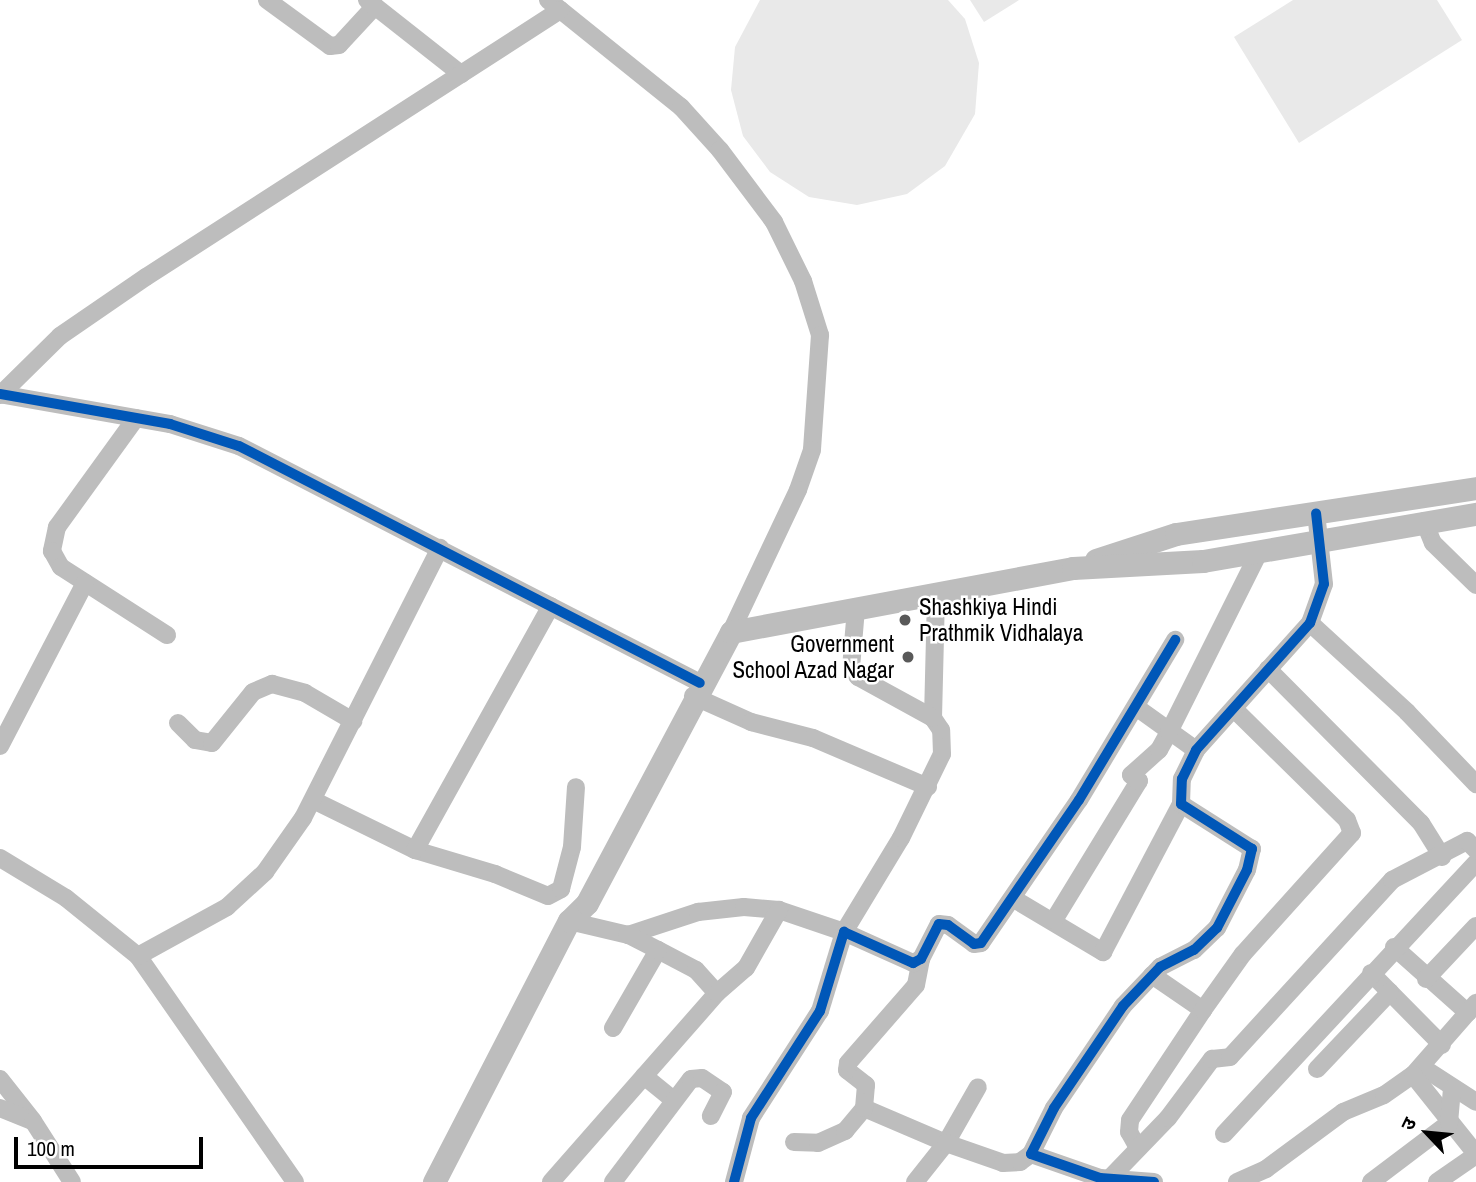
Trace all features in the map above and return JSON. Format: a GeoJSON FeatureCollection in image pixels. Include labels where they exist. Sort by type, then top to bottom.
{"type":"FeatureCollection","features":[{"type":"Feature","properties":{"kind":"main road"},"geometry":{"type":"LineString","coordinates":[[434,1182],[569,921],[587,903],[697,690],[731,632],[936,596],[1073,568],[1176,534],[1476,488]]}},
{"type":"Feature","properties":{"kind":"main road"},"geometry":{"type":"LineString","coordinates":[[1073,568],[1203,561],[1476,514]]}},
{"type":"Feature","properties":{"kind":"street"},"geometry":{"type":"LineString","coordinates":[[267,0],[330,47],[339,45],[371,3],[461,75]]}},
{"type":"Feature","properties":{"kind":"street"},"geometry":{"type":"LineString","coordinates":[[0,394],[60,336],[198,241],[461,75],[555,5],[681,107],[720,150],[775,222],[803,281],[820,335],[812,450],[798,490],[731,632]]}},
{"type":"Feature","properties":{"kind":"street"},"geometry":{"type":"LineString","coordinates":[[0,394],[206,433],[239,446],[551,606],[751,722],[813,738],[928,787]]}},
{"type":"Feature","properties":{"kind":"street"},"geometry":{"type":"LineString","coordinates":[[136,418],[57,527],[54,559],[85,583],[167,635]]}},
{"type":"Feature","properties":{"kind":"street"},"geometry":{"type":"LineString","coordinates":[[1014,899],[1054,920],[1103,952],[1181,804],[1182,779],[1196,750],[1310,623],[1324,584],[1316,513]]}},
{"type":"Feature","properties":{"kind":"street"},"geometry":{"type":"LineString","coordinates":[[1424,521],[1438,550],[1476,585]]}},
{"type":"Feature","properties":{"kind":"street"},"geometry":{"type":"LineString","coordinates":[[138,956],[227,907],[265,872],[313,800],[440,548]]}},
{"type":"Feature","properties":{"kind":"street"},"geometry":{"type":"LineString","coordinates":[[1054,920],[1139,781],[1131,775],[1158,750],[1170,732],[1261,550]]}},
{"type":"Feature","properties":{"kind":"street"},"geometry":{"type":"LineString","coordinates":[[0,746],[85,583]]}},
{"type":"Feature","properties":{"kind":"street"},"geometry":{"type":"LineString","coordinates":[[933,718],[936,596]]}},
{"type":"Feature","properties":{"kind":"street"},"geometry":{"type":"LineString","coordinates":[[415,850],[551,606]]}},
{"type":"Feature","properties":{"kind":"street"},"geometry":{"type":"LineString","coordinates":[[734,1182],[751,1118],[820,1011],[844,932],[928,787],[942,754],[941,730],[933,718],[858,677],[851,668],[856,608]]}},
{"type":"Feature","properties":{"kind":"street"},"geometry":{"type":"LineString","coordinates":[[1310,623],[1407,712],[1476,783]]}},
{"type":"Feature","properties":{"kind":"street"},"geometry":{"type":"LineString","coordinates":[[794,1142],[818,1143],[845,1131],[863,1108],[866,1085],[847,1070],[848,1063],[916,985],[921,959],[939,925],[948,925],[978,945],[1014,899],[1136,707],[1175,640]]}},
{"type":"Feature","properties":{"kind":"street"},"geometry":{"type":"LineString","coordinates":[[1268,669],[1421,822],[1442,857]]}},
{"type":"Feature","properties":{"kind":"street"},"geometry":{"type":"LineString","coordinates":[[178,723],[195,740],[212,743],[253,692],[272,684],[305,693],[353,721]]}},
{"type":"Feature","properties":{"kind":"street"},"geometry":{"type":"LineString","coordinates":[[1136,707],[1196,750]]}},
{"type":"Feature","properties":{"kind":"street"},"geometry":{"type":"LineString","coordinates":[[1138,1148],[1129,1132],[1130,1120],[1203,1010],[1243,954],[1352,833],[1347,820],[1234,709]]}},
{"type":"Feature","properties":{"kind":"street"},"geometry":{"type":"LineString","coordinates":[[313,800],[415,850],[495,874],[539,895],[555,895],[561,890],[572,847],[576,788]]}},
{"type":"Feature","properties":{"kind":"street"},"geometry":{"type":"LineString","coordinates":[[1010,1182],[1054,1108],[1123,1006],[1152,975],[1194,950],[1217,928],[1252,855],[1252,849],[1181,804]]}},
{"type":"Feature","properties":{"kind":"street"},"geometry":{"type":"LineString","coordinates":[[1110,1178],[1212,1059],[1230,1057],[1392,880],[1442,857],[1467,841],[1476,850]]}},
{"type":"Feature","properties":{"kind":"street"},"geometry":{"type":"LineString","coordinates":[[0,858],[66,898],[138,956],[295,1182]]}},
{"type":"Feature","properties":{"kind":"street"},"geometry":{"type":"LineString","coordinates":[[1224,1135],[1394,947],[1476,863]]}},
{"type":"Feature","properties":{"kind":"street"},"geometry":{"type":"LineString","coordinates":[[628,935],[709,910],[779,910],[844,932],[906,962],[921,959]]}},
{"type":"Feature","properties":{"kind":"street"},"geometry":{"type":"LineString","coordinates":[[551,1182],[717,993],[746,968],[779,910]]}},
{"type":"Feature","properties":{"kind":"street"},"geometry":{"type":"LineString","coordinates":[[569,921],[628,935],[695,970],[717,993]]}},
{"type":"Feature","properties":{"kind":"street"},"geometry":{"type":"LineString","coordinates":[[1426,979],[1476,926]]}},
{"type":"Feature","properties":{"kind":"street"},"geometry":{"type":"LineString","coordinates":[[1237,1182],[1266,1169],[1343,1112],[1384,1094],[1417,1071],[1472,1008],[1426,979],[1394,947]]}},
{"type":"Feature","properties":{"kind":"street"},"geometry":{"type":"LineString","coordinates":[[613,1028],[658,950]]}},
{"type":"Feature","properties":{"kind":"street"},"geometry":{"type":"LineString","coordinates":[[1371,973],[1442,1045]]}},
{"type":"Feature","properties":{"kind":"street"},"geometry":{"type":"LineString","coordinates":[[1152,975],[1203,1010]]}},
{"type":"Feature","properties":{"kind":"street"},"geometry":{"type":"LineString","coordinates":[[1317,1069],[1390,992]]}},
{"type":"Feature","properties":{"kind":"street"},"geometry":{"type":"LineString","coordinates":[[1417,1071],[1476,1102]]}},
{"type":"Feature","properties":{"kind":"street"},"geometry":{"type":"LineString","coordinates":[[1417,1071],[1450,1123],[1476,1154],[1437,1182]]}},
{"type":"Feature","properties":{"kind":"street"},"geometry":{"type":"LineString","coordinates":[[644,1076],[674,1100]]}},
{"type":"Feature","properties":{"kind":"street"},"geometry":{"type":"LineString","coordinates":[[613,1182],[691,1079],[702,1078],[723,1092],[711,1116]]}},
{"type":"Feature","properties":{"kind":"street"},"geometry":{"type":"LineString","coordinates":[[0,1079],[33,1121],[68,1179]]}},
{"type":"Feature","properties":{"kind":"street"},"geometry":{"type":"LineString","coordinates":[[915,1182],[946,1143],[978,1087]]}},
{"type":"Feature","properties":{"kind":"street"},"geometry":{"type":"LineString","coordinates":[[1371,1182],[1450,1123],[1452,1088]]}},
{"type":"Feature","properties":{"kind":"street"},"geometry":{"type":"LineString","coordinates":[[863,1108],[946,1143],[1003,1163],[1025,1158],[1110,1178],[1154,1182]]}},
{"type":"Feature","properties":{"kind":"street"},"geometry":{"type":"LineString","coordinates":[[2,1113],[33,1121]]}},
{"type":"Feature","properties":{"kind":"shaded area"},"geometry":{"type":"Polygon","coordinates":[[[760,0],[948,0],[965,19],[979,63],[975,114],[945,166],[907,194],[857,205],[809,197],[770,172],[743,136],[731,90],[735,47],[760,0]]]}},
{"type":"Feature","properties":{"kind":"shaded area"},"geometry":{"type":"Polygon","coordinates":[[[970,0],[1019,0],[984,22],[970,0]]]}},
{"type":"Feature","properties":{"kind":"shaded area"},"geometry":{"type":"Polygon","coordinates":[[[1293,0],[1437,0],[1462,40],[1299,143],[1234,37],[1293,0]]]}},
{"type":"Feature","properties":{"kind":"cycle path"},"geometry":{"type":"LineString","coordinates":[[0,394],[170,424],[239,446],[700,683]]}},
{"type":"Feature","properties":{"kind":"cycle path"},"geometry":{"type":"LineString","coordinates":[[1154,1182],[1100,1178],[1031,1154],[1054,1108],[1123,1006],[1160,967],[1194,950],[1217,928],[1247,870],[1252,849],[1181,804],[1182,779],[1196,750],[1310,623],[1324,584],[1316,513]]}},
{"type":"Feature","properties":{"kind":"cycle path"},"geometry":{"type":"LineString","coordinates":[[734,1182],[751,1118],[820,1011],[844,932],[913,963],[921,959],[939,924],[948,925],[974,944],[981,943],[1079,800],[1175,640]]}},
{"type":"Feature","properties":{"kind":"place","name":"Shashkiya Hindi Prathmik Vidhalaya"},"geometry":{"type":"Point","coordinates":[905,620]}},
{"type":"Feature","properties":{"kind":"place","name":"Government School Azad Nagar"},"geometry":{"type":"Point","coordinates":[908,657]}}]}
